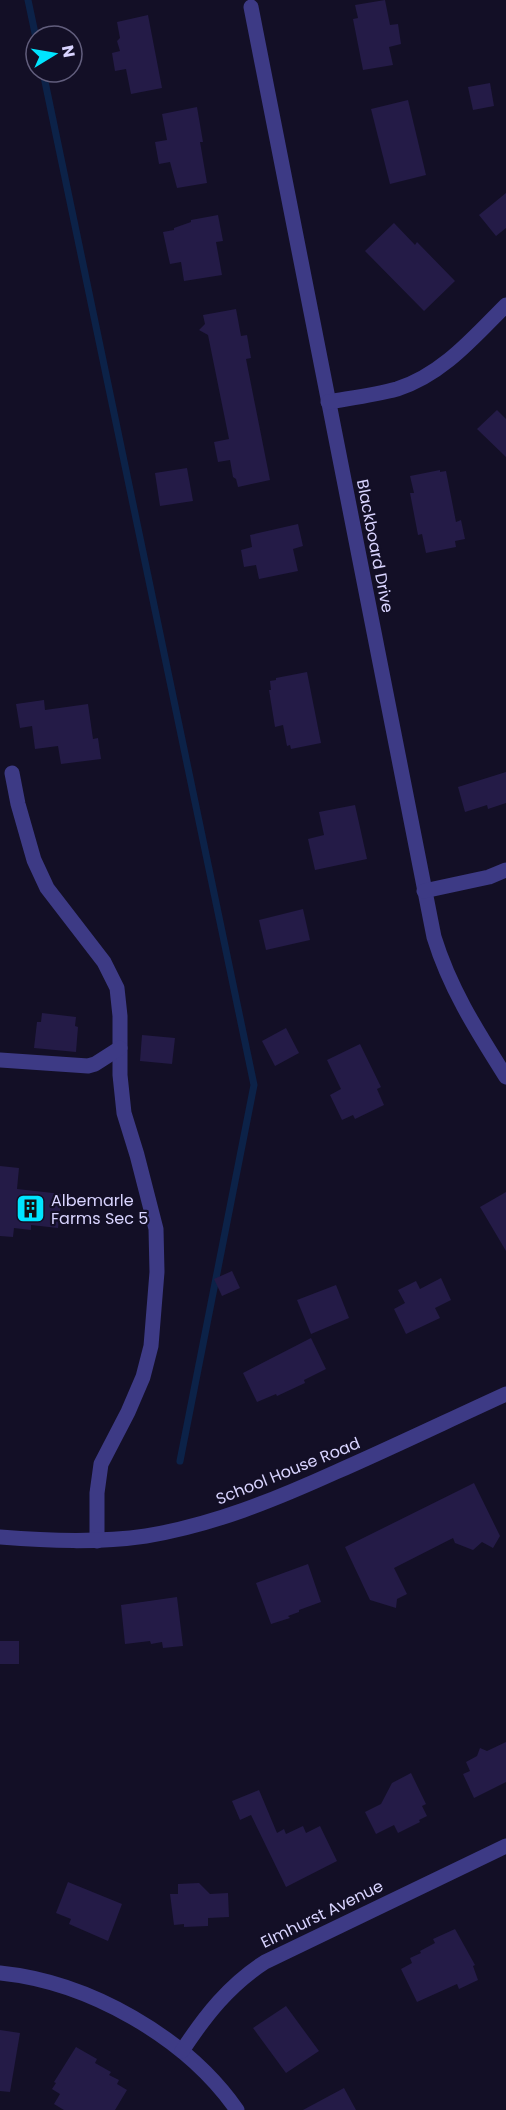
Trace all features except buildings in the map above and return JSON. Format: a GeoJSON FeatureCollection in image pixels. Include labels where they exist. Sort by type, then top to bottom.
{"type":"FeatureCollection","features":[{"type":"Feature","properties":{"kind":"street","name":"Blackboard Drive"},"geometry":{"type":"LineString","coordinates":[[251,7],[434,937],[454,990],[506,1077]]}},
{"type":"Feature","properties":{"kind":"street"},"geometry":{"type":"LineString","coordinates":[[328,402],[397,388],[435,370],[456,355],[506,305]]}},
{"type":"Feature","properties":{"kind":"street"},"geometry":{"type":"LineString","coordinates":[[12,773],[18,804],[34,860],[42,879],[104,962],[117,988],[120,1016],[120,1074],[124,1113],[156,1229],[157,1272],[151,1346],[143,1377],[101,1464],[97,1493],[97,1541]]}},
{"type":"Feature","properties":{"kind":"street"},"geometry":{"type":"LineString","coordinates":[[424,891],[489,877],[506,870]]}},
{"type":"Feature","properties":{"kind":"street"},"geometry":{"type":"LineString","coordinates":[[0,1060],[88,1066],[120,1048]]}},
{"type":"Feature","properties":{"kind":"street","name":"School House Road"},"geometry":{"type":"LineString","coordinates":[[0,1537],[97,1541],[167,1532],[209,1522],[262,1505],[506,1394]]}},
{"type":"Feature","properties":{"kind":"street","name":"Elmhurst Avenue"},"geometry":{"type":"LineString","coordinates":[[182,2051],[220,1999],[248,1973],[265,1962],[506,1845]]}},
{"type":"Feature","properties":{"kind":"street"},"geometry":{"type":"LineString","coordinates":[[0,1973],[61,1986],[109,2006],[158,2033],[206,2073],[237,2110]]}},
{"type":"Feature","properties":{"kind":"waterway"},"geometry":{"type":"LineString","coordinates":[[28,0],[33,24]]}},
{"type":"Feature","properties":{"kind":"waterway"},"geometry":{"type":"LineString","coordinates":[[45,84],[254,1085],[180,1461]]}},
{"type":"Feature","properties":{"kind":"place","name":"Albemarle Farms Sec 5"},"geometry":{"type":"Point","coordinates":[30,1209]}}]}
